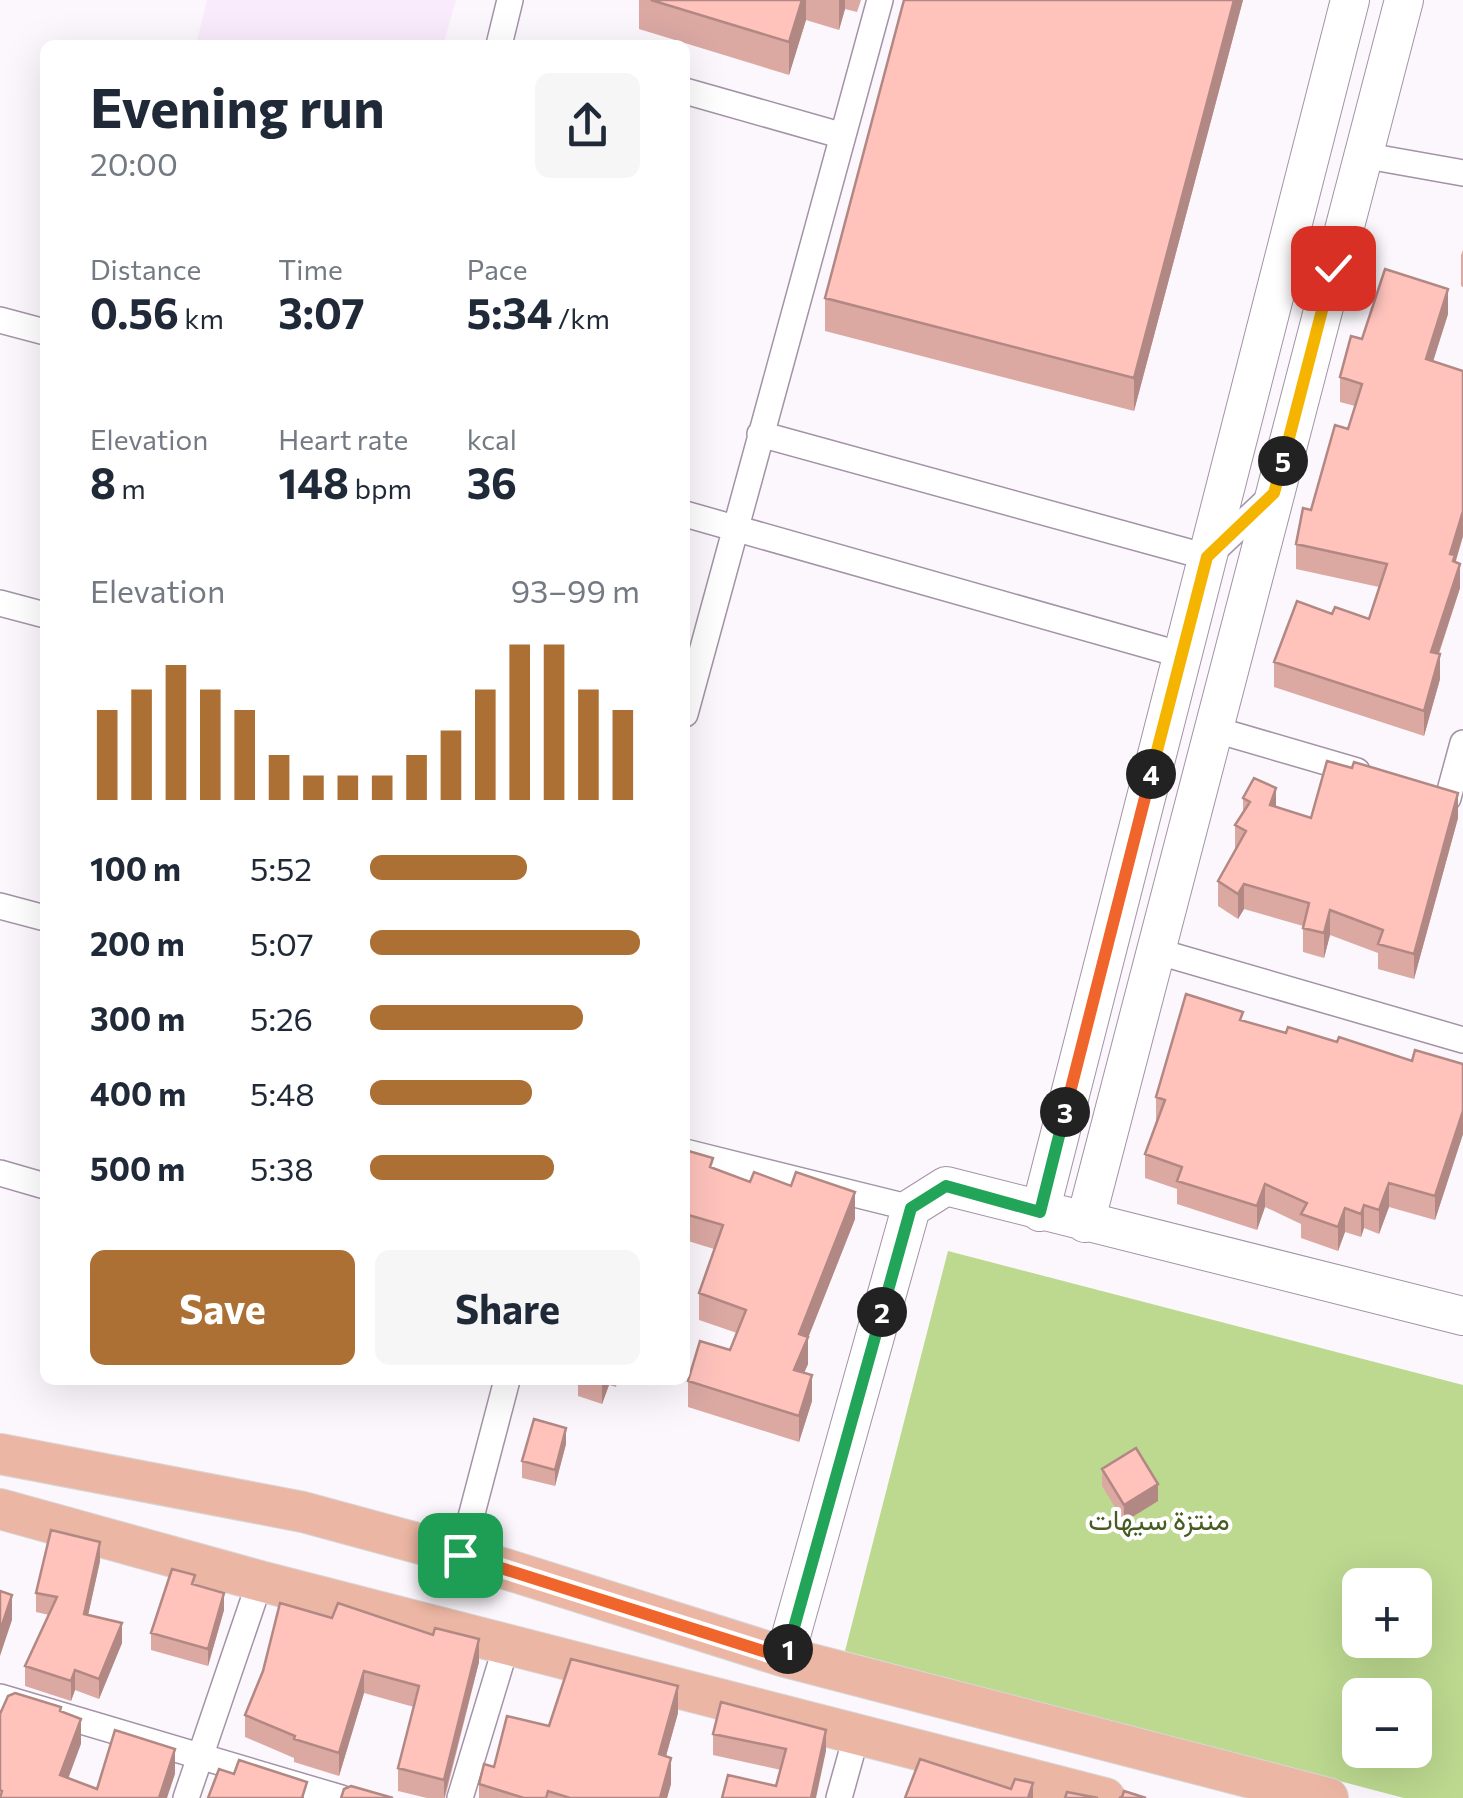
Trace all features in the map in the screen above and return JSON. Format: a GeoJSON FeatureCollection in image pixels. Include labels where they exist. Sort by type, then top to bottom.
{"type":"FeatureCollection","features":[{"type":"Feature","properties":{"kind":"main road"},"geometry":{"type":"LineString","coordinates":[[0,1454],[302,1512],[460,1555],[785,1658],[1328,1798]]}},
{"type":"Feature","properties":{"kind":"main road"},"geometry":{"type":"LineString","coordinates":[[0,1509],[260,1582],[1105,1798]]}},
{"type":"Feature","properties":{"kind":"street"},"geometry":{"type":"LineString","coordinates":[[506,40],[510,0]]}},
{"type":"Feature","properties":{"kind":"street"},"geometry":{"type":"LineString","coordinates":[[690,695],[880,0]]}},
{"type":"Feature","properties":{"kind":"street"},"geometry":{"type":"LineString","coordinates":[[1040,1212],[1350,0]]}},
{"type":"Feature","properties":{"kind":"street"},"geometry":{"type":"LineString","coordinates":[[1085,1223],[1404,0]]}},
{"type":"Feature","properties":{"kind":"street"},"geometry":{"type":"LineString","coordinates":[[690,92],[840,135]]}},
{"type":"Feature","properties":{"kind":"street"},"geometry":{"type":"LineString","coordinates":[[1362,155],[1463,174]]}},
{"type":"Feature","properties":{"kind":"street"},"geometry":{"type":"LineString","coordinates":[[0,320],[40,331]]}},
{"type":"Feature","properties":{"kind":"street"},"geometry":{"type":"LineString","coordinates":[[760,434],[1207,557]]}},
{"type":"Feature","properties":{"kind":"street"},"geometry":{"type":"LineString","coordinates":[[1207,557],[1274,493]]}},
{"type":"Feature","properties":{"kind":"street"},"geometry":{"type":"LineString","coordinates":[[690,515],[1182,654]]}},
{"type":"Feature","properties":{"kind":"street"},"geometry":{"type":"LineString","coordinates":[[0,603],[40,613]]}},
{"type":"Feature","properties":{"kind":"street"},"geometry":{"type":"LineString","coordinates":[[1214,729],[1376,776]]}},
{"type":"Feature","properties":{"kind":"street"},"geometry":{"type":"LineString","coordinates":[[1447,798],[1463,743]]}},
{"type":"Feature","properties":{"kind":"street"},"geometry":{"type":"LineString","coordinates":[[0,906],[40,917]]}},
{"type":"Feature","properties":{"kind":"street"},"geometry":{"type":"LineString","coordinates":[[1156,951],[1463,1040]]}},
{"type":"Feature","properties":{"kind":"street"},"geometry":{"type":"LineString","coordinates":[[690,1153],[911,1208]]}},
{"type":"Feature","properties":{"kind":"street"},"geometry":{"type":"LineString","coordinates":[[0,1173],[40,1185]]}},
{"type":"Feature","properties":{"kind":"street"},"geometry":{"type":"LineString","coordinates":[[785,1658],[911,1208],[946,1186],[1463,1316]]}},
{"type":"Feature","properties":{"kind":"street"},"geometry":{"type":"LineString","coordinates":[[460,1555],[506,1385]]}},
{"type":"Feature","properties":{"kind":"street"},"geometry":{"type":"LineString","coordinates":[[186,1798],[260,1582]]}},
{"type":"Feature","properties":{"kind":"street"},"geometry":{"type":"LineString","coordinates":[[460,1798],[507,1643]]}},
{"type":"Feature","properties":{"kind":"street"},"geometry":{"type":"LineString","coordinates":[[0,1697],[341,1798]]}},
{"type":"Feature","properties":{"kind":"street"},"geometry":{"type":"LineString","coordinates":[[839,1798],[856,1737]]}},
{"type":"Feature","properties":{"kind":"shaded area"},"geometry":{"type":"Polygon","coordinates":[[[207,0],[456,0],[444,40],[197,40],[207,0]]]}},
{"type":"Feature","properties":{"kind":"green space","name":"منتزة سيهات"},"geometry":{"type":"Polygon","coordinates":[[[948,1251],[1463,1385],[1463,1798],[1404,1798],[845,1651],[948,1251]]]}},
{"type":"Feature","properties":{"kind":"building"},"geometry":{"type":"Polygon","coordinates":[[[651,0],[802,0],[789,42],[651,0]]]}},
{"type":"Feature","properties":{"kind":"building"},"geometry":{"type":"Polygon","coordinates":[[[904,0],[1234,0],[1134,378],[825,298],[904,0]]]}},
{"type":"Feature","properties":{"kind":"building"},"geometry":{"type":"Polygon","coordinates":[[[1385,269],[1448,289],[1426,359],[1463,371],[1463,511],[1450,554],[1460,564],[1431,652],[1440,654],[1424,711],[1274,662],[1297,601],[1332,614],[1335,607],[1369,619],[1387,564],[1296,544],[1303,508],[1311,510],[1335,425],[1348,429],[1362,384],[1340,377],[1351,336],[1362,339],[1385,269]]]}},
{"type":"Feature","properties":{"kind":"building"},"geometry":{"type":"Polygon","coordinates":[[[1327,761],[1352,768],[1354,762],[1458,793],[1414,954],[1378,944],[1383,930],[1330,910],[1324,933],[1303,928],[1309,903],[1244,884],[1238,894],[1218,881],[1246,831],[1235,825],[1250,802],[1243,798],[1254,778],[1276,788],[1270,805],[1311,818],[1327,761]]]}},
{"type":"Feature","properties":{"kind":"building"},"geometry":{"type":"Polygon","coordinates":[[[1186,994],[1243,1012],[1240,1020],[1286,1033],[1288,1027],[1337,1042],[1339,1037],[1412,1061],[1415,1050],[1463,1064],[1463,1111],[1435,1196],[1389,1183],[1379,1210],[1364,1205],[1361,1214],[1345,1208],[1338,1227],[1301,1214],[1307,1203],[1265,1184],[1257,1206],[1177,1181],[1182,1167],[1145,1154],[1165,1100],[1156,1097],[1186,994]]]}},
{"type":"Feature","properties":{"kind":"building"},"geometry":{"type":"Polygon","coordinates":[[[690,1151],[713,1158],[710,1167],[750,1182],[754,1172],[791,1186],[796,1172],[855,1192],[799,1334],[808,1337],[794,1370],[812,1375],[799,1416],[690,1382],[700,1341],[730,1350],[746,1310],[699,1293],[723,1225],[690,1215],[690,1151]]]}},
{"type":"Feature","properties":{"kind":"building"},"geometry":{"type":"Polygon","coordinates":[[[534,1419],[566,1428],[555,1470],[522,1461],[534,1419]]]}},
{"type":"Feature","properties":{"kind":"building"},"geometry":{"type":"Polygon","coordinates":[[[1136,1448],[1158,1484],[1124,1505],[1102,1469],[1136,1448]]]}},
{"type":"Feature","properties":{"kind":"building"},"geometry":{"type":"Polygon","coordinates":[[[51,1530],[100,1542],[84,1614],[122,1623],[99,1679],[75,1670],[71,1681],[25,1666],[57,1597],[36,1593],[51,1530]]]}},
{"type":"Feature","properties":{"kind":"building"},"geometry":{"type":"Polygon","coordinates":[[[172,1569],[195,1575],[192,1584],[224,1593],[208,1649],[151,1633],[172,1569]]]}},
{"type":"Feature","properties":{"kind":"building"},"geometry":{"type":"Polygon","coordinates":[[[0,1591],[12,1595],[0,1631],[0,1591]]]}},
{"type":"Feature","properties":{"kind":"building"},"geometry":{"type":"Polygon","coordinates":[[[280,1603],[332,1618],[338,1603],[433,1635],[435,1628],[479,1639],[444,1780],[398,1768],[419,1686],[364,1671],[339,1753],[294,1739],[295,1736],[245,1715],[263,1671],[280,1603]]]}},
{"type":"Feature","properties":{"kind":"building"},"geometry":{"type":"Polygon","coordinates":[[[571,1659],[678,1686],[659,1754],[671,1758],[660,1798],[570,1798],[548,1791],[546,1798],[524,1798],[479,1784],[484,1764],[494,1767],[507,1716],[549,1726],[571,1659]]]}},
{"type":"Feature","properties":{"kind":"building"},"geometry":{"type":"Polygon","coordinates":[[[15,1693],[61,1707],[60,1711],[81,1719],[60,1775],[97,1789],[115,1730],[175,1749],[159,1798],[0,1798],[0,1714],[8,1696],[15,1693]]]}},
{"type":"Feature","properties":{"kind":"building"},"geometry":{"type":"Polygon","coordinates":[[[721,1702],[826,1730],[811,1798],[722,1798],[728,1775],[776,1786],[786,1749],[713,1734],[721,1702]]]}},
{"type":"Feature","properties":{"kind":"building"},"geometry":{"type":"Polygon","coordinates":[[[920,1759],[1011,1789],[1015,1779],[1033,1783],[1028,1798],[905,1798],[920,1759]]]}},
{"type":"Feature","properties":{"kind":"building"},"geometry":{"type":"Polygon","coordinates":[[[239,1760],[307,1782],[302,1798],[208,1798],[219,1769],[234,1774],[239,1760]]]}},
{"type":"Feature","properties":{"kind":"building"},"geometry":{"type":"Polygon","coordinates":[[[351,1786],[393,1798],[341,1798],[344,1789],[351,1786]]]}},
{"type":"Feature","properties":{"kind":"building"},"geometry":{"type":"Polygon","coordinates":[[[1124,1791],[1146,1798],[1119,1798],[1124,1791]]]}},
{"type":"Feature","properties":{"kind":"building"},"geometry":{"type":"Polygon","coordinates":[[[1067,1792],[1098,1798],[1065,1798],[1067,1792]]]}},
{"type":"Feature","properties":{"kind":"route"},"geometry":{"type":"LineString","coordinates":[[460,1555],[785,1658],[911,1208],[946,1186],[1040,1212],[1207,557],[1274,493],[1333,268]]}}]}
